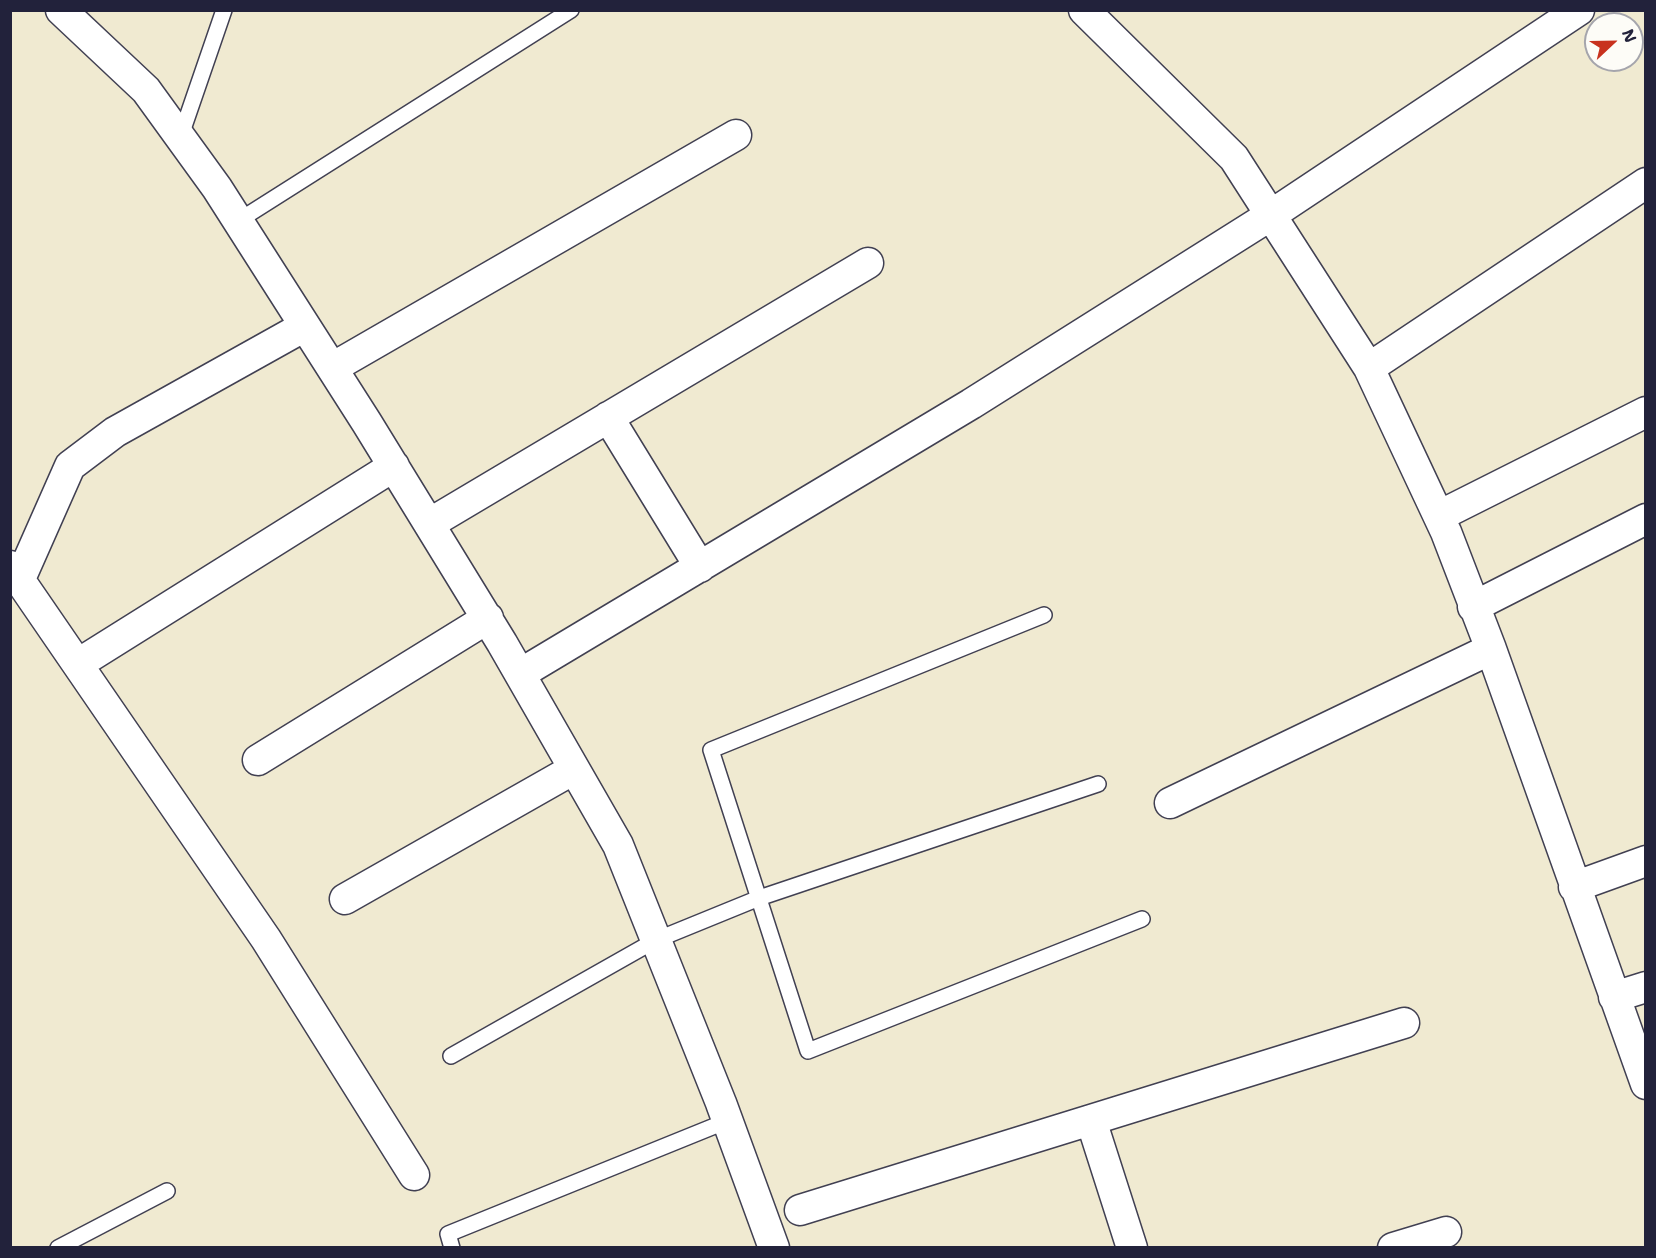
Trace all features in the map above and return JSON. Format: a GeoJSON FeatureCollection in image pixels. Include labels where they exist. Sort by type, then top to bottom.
{"type":"FeatureCollection","features":[{"type":"Feature","properties":{"kind":"street"},"geometry":{"type":"LineString","coordinates":[[61,10],[146,90],[217,188],[488,618],[618,845],[727,1121],[774,1248]]}},
{"type":"Feature","properties":{"kind":"street"},"geometry":{"type":"LineString","coordinates":[[1084,10],[1234,158],[1369,368],[1438,516],[1491,650],[1646,1084]]}},
{"type":"Feature","properties":{"kind":"street"},"geometry":{"type":"LineString","coordinates":[[520,674],[971,404],[1271,215],[1579,10]]}},
{"type":"Feature","properties":{"kind":"street"},"geometry":{"type":"LineString","coordinates":[[332,368],[736,135]]}},
{"type":"Feature","properties":{"kind":"street"},"geometry":{"type":"LineString","coordinates":[[1369,368],[1646,183]]}},
{"type":"Feature","properties":{"kind":"street"},"geometry":{"type":"LineString","coordinates":[[429,524],[868,263]]}},
{"type":"Feature","properties":{"kind":"street"},"geometry":{"type":"LineString","coordinates":[[305,326],[114,432],[70,466],[15,573],[266,939],[414,1175]]}},
{"type":"Feature","properties":{"kind":"street"},"geometry":{"type":"LineString","coordinates":[[1438,516],[1646,412]]}},
{"type":"Feature","properties":{"kind":"street"},"geometry":{"type":"LineString","coordinates":[[608,417],[700,567]]}},
{"type":"Feature","properties":{"kind":"street"},"geometry":{"type":"LineString","coordinates":[[78,664],[394,466]]}},
{"type":"Feature","properties":{"kind":"street"},"geometry":{"type":"LineString","coordinates":[[1473,607],[1646,519]]}},
{"type":"Feature","properties":{"kind":"street"},"geometry":{"type":"LineString","coordinates":[[258,760],[488,618]]}},
{"type":"Feature","properties":{"kind":"street"},"geometry":{"type":"LineString","coordinates":[[1170,803],[1491,650]]}},
{"type":"Feature","properties":{"kind":"street"},"geometry":{"type":"LineString","coordinates":[[345,899],[574,769]]}},
{"type":"Feature","properties":{"kind":"street"},"geometry":{"type":"LineString","coordinates":[[1574,887],[1646,861]]}},
{"type":"Feature","properties":{"kind":"street"},"geometry":{"type":"LineString","coordinates":[[1614,997],[1646,987]]}},
{"type":"Feature","properties":{"kind":"street"},"geometry":{"type":"LineString","coordinates":[[800,1209],[1404,1023]]}},
{"type":"Feature","properties":{"kind":"street"},"geometry":{"type":"LineString","coordinates":[[1091,1120],[1132,1248]]}},
{"type":"Feature","properties":{"kind":"street"},"geometry":{"type":"LineString","coordinates":[[1392,1248],[1446,1232]]}},
{"type":"Feature","properties":{"kind":"lane"},"geometry":{"type":"LineString","coordinates":[[180,138],[224,10]]}},
{"type":"Feature","properties":{"kind":"lane"},"geometry":{"type":"LineString","coordinates":[[238,221],[571,10]]}},
{"type":"Feature","properties":{"kind":"lane"},"geometry":{"type":"LineString","coordinates":[[1044,615],[711,750],[808,1051],[1142,919]]}},
{"type":"Feature","properties":{"kind":"lane"},"geometry":{"type":"LineString","coordinates":[[451,1056],[656,940],[759,898],[1098,784]]}},
{"type":"Feature","properties":{"kind":"lane"},"geometry":{"type":"LineString","coordinates":[[452,1248],[448,1234],[727,1121]]}},
{"type":"Feature","properties":{"kind":"lane"},"geometry":{"type":"LineString","coordinates":[[58,1248],[167,1191]]}}]}
